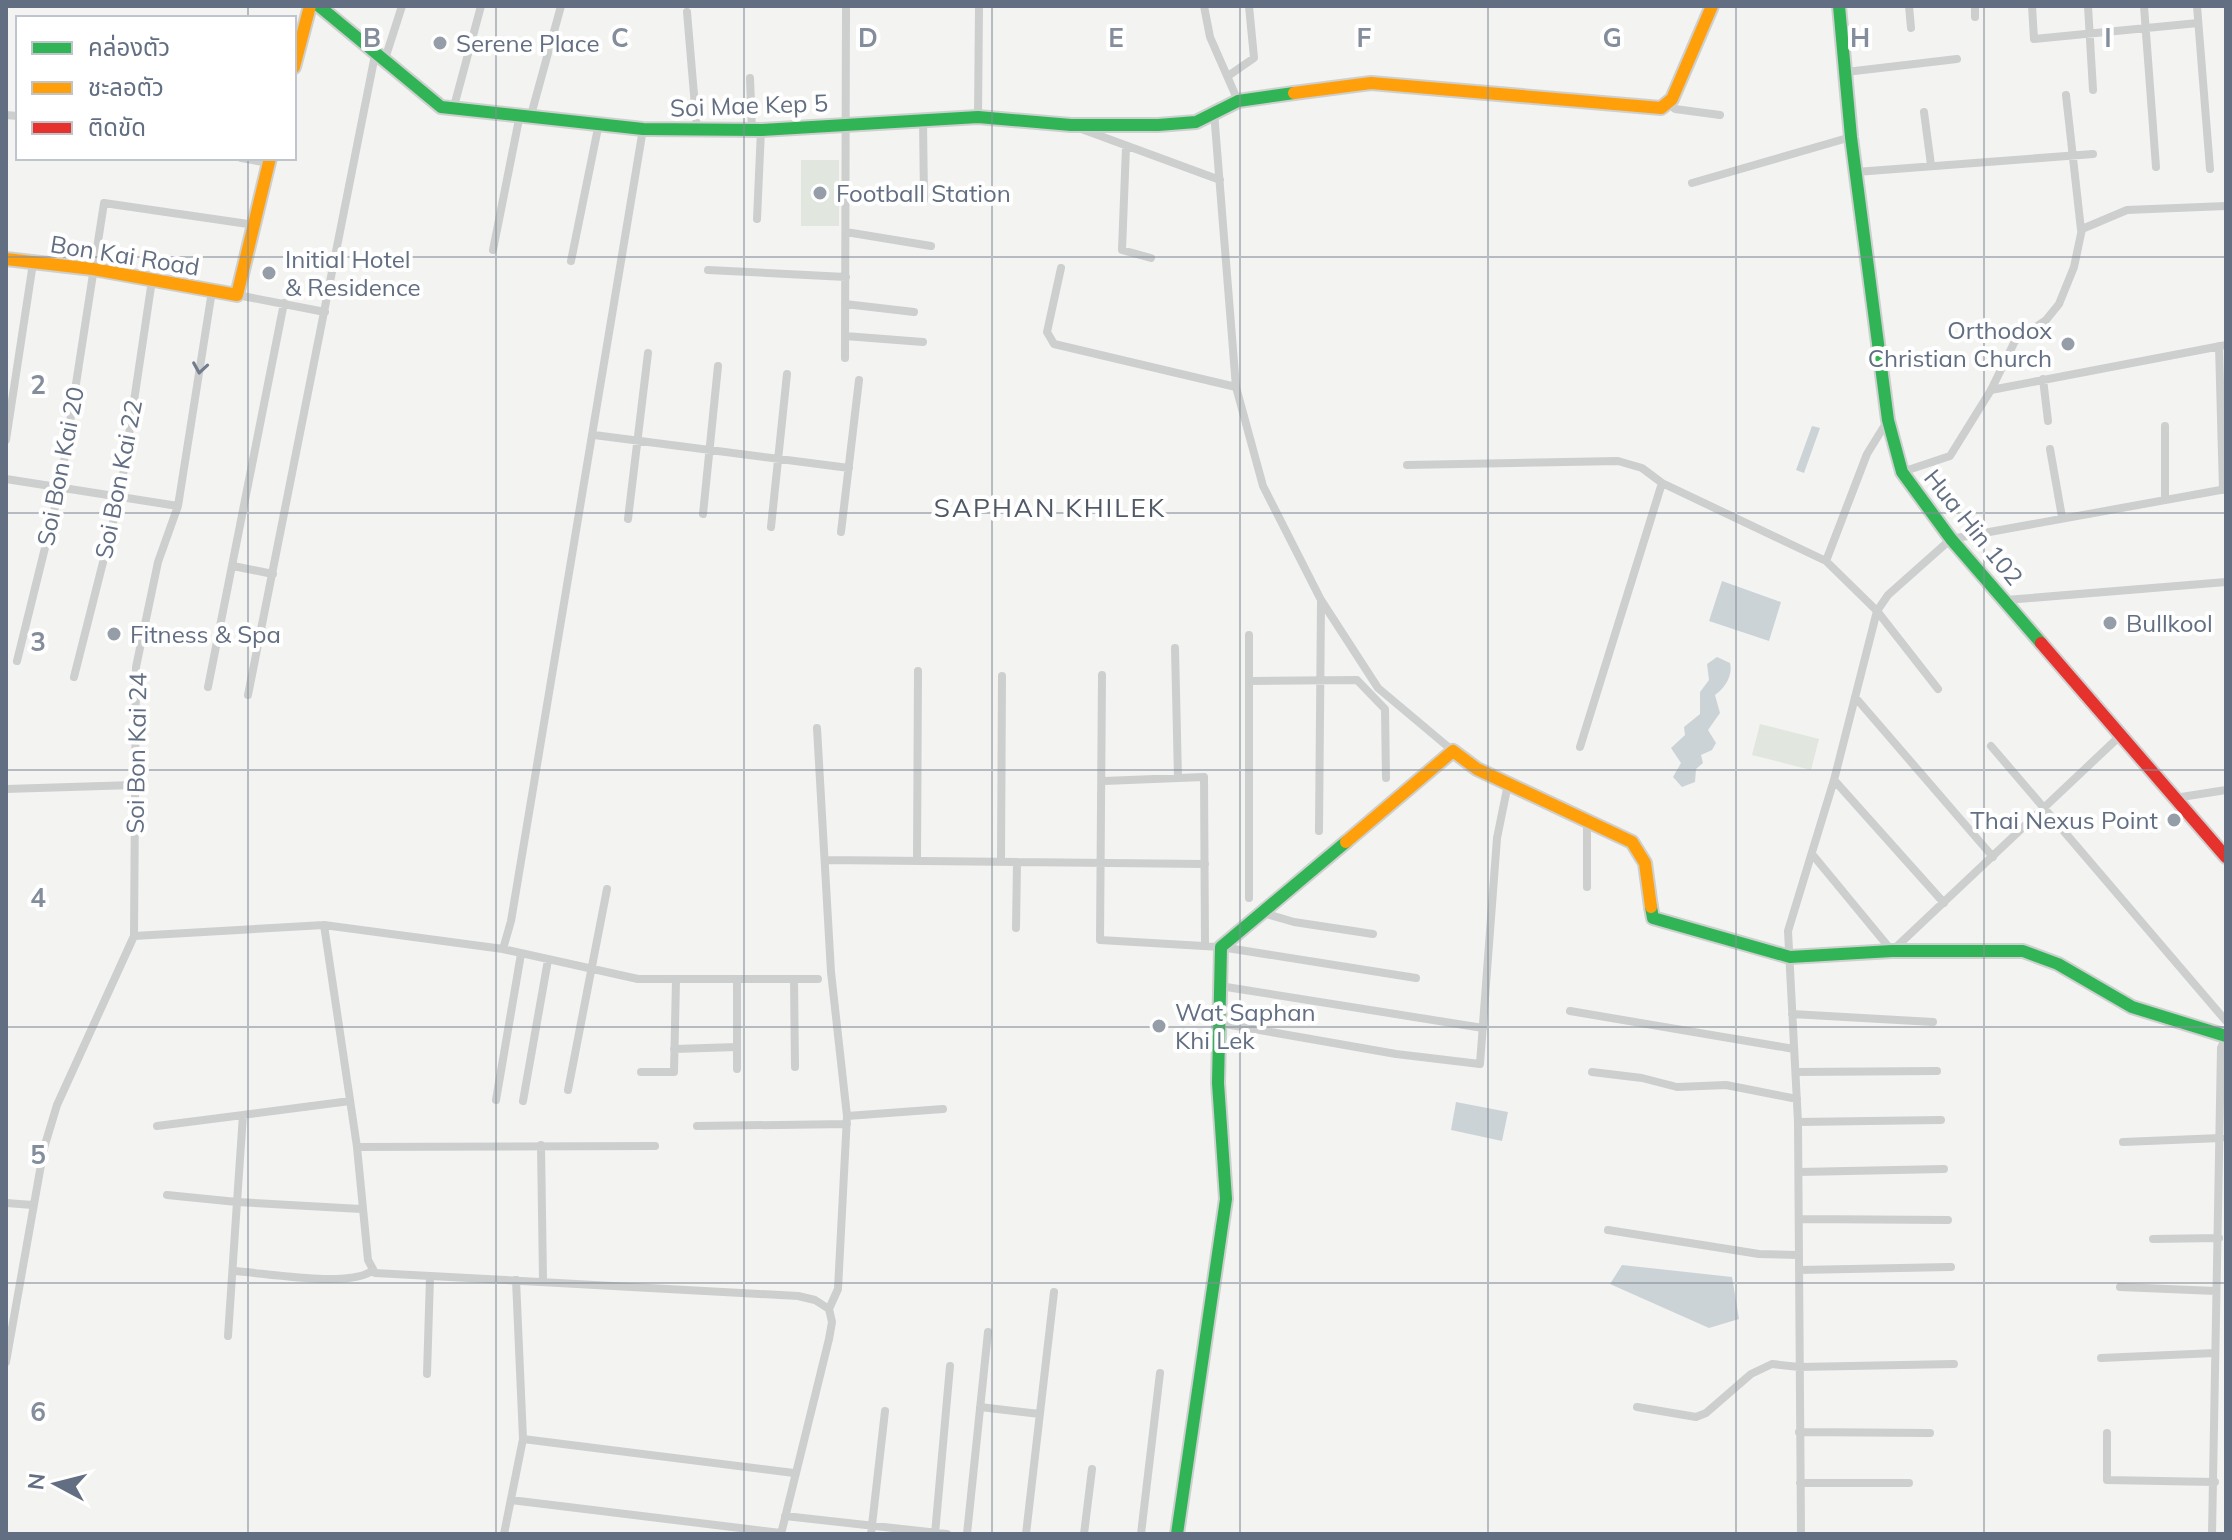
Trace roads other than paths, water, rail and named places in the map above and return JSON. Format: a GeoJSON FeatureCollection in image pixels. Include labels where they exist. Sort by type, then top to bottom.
{"type":"FeatureCollection","features":[{"type":"Feature","properties":{"kind":"street"},"geometry":{"type":"LineString","coordinates":[[296,59],[310,6]]}},
{"type":"Feature","properties":{"kind":"street","name":"Soi Mae Kep 5"},"geometry":{"type":"LineString","coordinates":[[319,6],[437,105],[453,110],[643,129],[757,130],[978,117],[1071,125],[1196,122],[1238,101],[1371,83],[1644,108],[1661,108],[1668,103]]}},
{"type":"Feature","properties":{"kind":"street"},"geometry":{"type":"LineString","coordinates":[[248,695],[380,58],[402,6]]}},
{"type":"Feature","properties":{"kind":"street"},"geometry":{"type":"LineString","coordinates":[[453,110],[481,6]]}},
{"type":"Feature","properties":{"kind":"street"},"geometry":{"type":"LineString","coordinates":[[493,250],[526,115],[561,6]]}},
{"type":"Feature","properties":{"kind":"street"},"geometry":{"type":"LineString","coordinates":[[845,358],[846,6]]}},
{"type":"Feature","properties":{"kind":"street"},"geometry":{"type":"LineString","coordinates":[[978,117],[979,6]]}},
{"type":"Feature","properties":{"kind":"street"},"geometry":{"type":"LineString","coordinates":[[1204,6],[1210,37],[1238,101]]}},
{"type":"Feature","properties":{"kind":"street"},"geometry":{"type":"LineString","coordinates":[[1228,76],[1254,58],[1249,6]]}},
{"type":"Feature","properties":{"kind":"street"},"geometry":{"type":"LineString","coordinates":[[1712,6],[1668,103],[1675,109],[1720,115]]}},
{"type":"Feature","properties":{"kind":"street","name":"Hua Hin 102"},"geometry":{"type":"LineString","coordinates":[[1839,6],[1851,137],[1888,420],[1902,472],[1951,539],[2226,857]]}},
{"type":"Feature","properties":{"kind":"street"},"geometry":{"type":"LineString","coordinates":[[1909,6],[1911,28]]}},
{"type":"Feature","properties":{"kind":"street"},"geometry":{"type":"LineString","coordinates":[[1975,6],[1975,17]]}},
{"type":"Feature","properties":{"kind":"street"},"geometry":{"type":"LineString","coordinates":[[2032,6],[2034,39],[2198,23]]}},
{"type":"Feature","properties":{"kind":"street"},"geometry":{"type":"LineString","coordinates":[[2088,6],[2093,90]]}},
{"type":"Feature","properties":{"kind":"street"},"geometry":{"type":"LineString","coordinates":[[2144,6],[2156,167]]}},
{"type":"Feature","properties":{"kind":"street"},"geometry":{"type":"LineString","coordinates":[[2197,6],[2210,169]]}},
{"type":"Feature","properties":{"kind":"street"},"geometry":{"type":"LineString","coordinates":[[687,12],[697,130]]}},
{"type":"Feature","properties":{"kind":"street"},"geometry":{"type":"LineString","coordinates":[[1846,72],[1957,59]]}},
{"type":"Feature","properties":{"kind":"street"},"geometry":{"type":"LineString","coordinates":[[750,78],[757,130],[757,219]]}},
{"type":"Feature","properties":{"kind":"street"},"geometry":{"type":"LineString","coordinates":[[1902,472],[1950,456],[1991,390],[2015,341],[2046,320],[2059,304],[2074,267],[2081,230],[2066,95]]}},
{"type":"Feature","properties":{"kind":"street"},"geometry":{"type":"LineString","coordinates":[[1214,111],[1236,387],[1263,486],[1321,600],[1378,688],[1453,751],[1508,784],[1587,820],[1640,850],[1653,918],[1790,957],[1892,951],[2023,951],[2058,964],[2132,1007],[2226,1037],[2221,1048],[2220,1287],[2215,1353],[2212,1534]]}},
{"type":"Feature","properties":{"kind":"street"},"geometry":{"type":"LineString","coordinates":[[1924,112],[1931,165]]}},
{"type":"Feature","properties":{"kind":"street"},"geometry":{"type":"LineString","coordinates":[[923,120],[924,200]]}},
{"type":"Feature","properties":{"kind":"street"},"geometry":{"type":"LineString","coordinates":[[571,261],[599,123]]}},
{"type":"Feature","properties":{"kind":"street"},"geometry":{"type":"LineString","coordinates":[[1071,125],[1220,180]]}},
{"type":"Feature","properties":{"kind":"street"},"geometry":{"type":"LineString","coordinates":[[503,949],[514,906],[643,129]]}},
{"type":"Feature","properties":{"kind":"street"},"geometry":{"type":"LineString","coordinates":[[1692,183],[1851,137]]}},
{"type":"Feature","properties":{"kind":"street"},"geometry":{"type":"LineString","coordinates":[[1126,147],[1122,250],[1151,258]]}},
{"type":"Feature","properties":{"kind":"street"},"geometry":{"type":"LineString","coordinates":[[1856,172],[2093,154]]}},
{"type":"Feature","properties":{"kind":"street"},"geometry":{"type":"LineString","coordinates":[[270,161],[237,295],[325,312]]}},
{"type":"Feature","properties":{"kind":"street","name":"Soi Bon Kai 20"},"geometry":{"type":"LineString","coordinates":[[17,661],[60,487],[104,203],[255,225]]}},
{"type":"Feature","properties":{"kind":"street"},"geometry":{"type":"LineString","coordinates":[[2081,230],[2127,210],[2226,206]]}},
{"type":"Feature","properties":{"kind":"street"},"geometry":{"type":"LineString","coordinates":[[846,232],[931,246]]}},
{"type":"Feature","properties":{"kind":"street","name":"Bon Kai Road"},"geometry":{"type":"LineString","coordinates":[[6,259],[93,269],[237,295]]}},
{"type":"Feature","properties":{"kind":"street"},"geometry":{"type":"LineString","coordinates":[[6,440],[33,263]]}},
{"type":"Feature","properties":{"kind":"street"},"geometry":{"type":"LineString","coordinates":[[1061,268],[1047,332],[1054,344],[1236,387]]}},
{"type":"Feature","properties":{"kind":"street"},"geometry":{"type":"LineString","coordinates":[[708,270],[846,277]]}},
{"type":"Feature","properties":{"kind":"street","name":"Soi Bon Kai 22"},"geometry":{"type":"LineString","coordinates":[[74,677],[120,495],[152,280]]}},
{"type":"Feature","properties":{"kind":"street","name":"Soi Bon Kai 24"},"geometry":{"type":"LineString","coordinates":[[134,936],[136,667],[158,562],[178,506],[212,291]]}},
{"type":"Feature","properties":{"kind":"street"},"geometry":{"type":"LineString","coordinates":[[208,687],[284,303]]}},
{"type":"Feature","properties":{"kind":"street"},"geometry":{"type":"LineString","coordinates":[[845,304],[914,312]]}},
{"type":"Feature","properties":{"kind":"street"},"geometry":{"type":"LineString","coordinates":[[845,336],[923,342]]}},
{"type":"Feature","properties":{"kind":"street"},"geometry":{"type":"LineString","coordinates":[[1801,1534],[1798,1122],[1788,931],[1834,780],[1877,611],[1888,595],[1951,539],[2224,489],[2223,345],[1991,390]]}},
{"type":"Feature","properties":{"kind":"street"},"geometry":{"type":"LineString","coordinates":[[628,519],[648,353]]}},
{"type":"Feature","properties":{"kind":"street"},"geometry":{"type":"LineString","coordinates":[[703,514],[718,366]]}},
{"type":"Feature","properties":{"kind":"street"},"geometry":{"type":"LineString","coordinates":[[771,527],[787,374]]}},
{"type":"Feature","properties":{"kind":"street"},"geometry":{"type":"LineString","coordinates":[[2043,379],[2048,421]]}},
{"type":"Feature","properties":{"kind":"street"},"geometry":{"type":"LineString","coordinates":[[841,532],[859,380]]}},
{"type":"Feature","properties":{"kind":"street"},"geometry":{"type":"LineString","coordinates":[[1826,561],[1867,454],[1888,420]]}},
{"type":"Feature","properties":{"kind":"street"},"geometry":{"type":"LineString","coordinates":[[2165,426],[2165,499]]}},
{"type":"Feature","properties":{"kind":"street"},"geometry":{"type":"LineString","coordinates":[[594,435],[637,443],[849,468]]}},
{"type":"Feature","properties":{"kind":"street"},"geometry":{"type":"LineString","coordinates":[[2050,449],[2062,517]]}},
{"type":"Feature","properties":{"kind":"street"},"geometry":{"type":"LineString","coordinates":[[1407,465],[1618,461],[1642,468],[1662,483],[1826,561],[1877,611],[1938,689]]}},
{"type":"Feature","properties":{"kind":"street"},"geometry":{"type":"LineString","coordinates":[[6,479],[178,506]]}},
{"type":"Feature","properties":{"kind":"street"},"geometry":{"type":"LineString","coordinates":[[1580,747],[1662,483]]}},
{"type":"Feature","properties":{"kind":"street"},"geometry":{"type":"LineString","coordinates":[[233,566],[273,574]]}},
{"type":"Feature","properties":{"kind":"street"},"geometry":{"type":"LineString","coordinates":[[2006,600],[2226,582]]}},
{"type":"Feature","properties":{"kind":"street"},"geometry":{"type":"LineString","coordinates":[[1319,831],[1321,600]]}},
{"type":"Feature","properties":{"kind":"street"},"geometry":{"type":"LineString","coordinates":[[1249,635],[1249,898]]}},
{"type":"Feature","properties":{"kind":"street"},"geometry":{"type":"LineString","coordinates":[[1175,648],[1178,778]]}},
{"type":"Feature","properties":{"kind":"street"},"geometry":{"type":"LineString","coordinates":[[917,861],[918,671]]}},
{"type":"Feature","properties":{"kind":"street"},"geometry":{"type":"LineString","coordinates":[[1102,675],[1104,781],[1100,940],[1221,947],[1416,978]]}},
{"type":"Feature","properties":{"kind":"street"},"geometry":{"type":"LineString","coordinates":[[1001,862],[1002,676]]}},
{"type":"Feature","properties":{"kind":"street"},"geometry":{"type":"LineString","coordinates":[[1249,681],[1357,680],[1385,709],[1386,778]]}},
{"type":"Feature","properties":{"kind":"street"},"geometry":{"type":"LineString","coordinates":[[1855,697],[1993,857]]}},
{"type":"Feature","properties":{"kind":"street"},"geometry":{"type":"LineString","coordinates":[[511,1500],[781,1534],[829,1339],[832,1322],[829,1309],[838,1289],[847,1120],[831,972],[827,860],[817,728]]}},
{"type":"Feature","properties":{"kind":"street"},"geometry":{"type":"LineString","coordinates":[[1892,951],[2121,735]]}},
{"type":"Feature","properties":{"kind":"street"},"geometry":{"type":"LineString","coordinates":[[1991,746],[2226,1021]]}},
{"type":"Feature","properties":{"kind":"street"},"geometry":{"type":"LineString","coordinates":[[1177,1534],[1226,1199],[1218,1083],[1221,947],[1453,751]]}},
{"type":"Feature","properties":{"kind":"street"},"geometry":{"type":"LineString","coordinates":[[1104,781],[1204,777],[1205,946]]}},
{"type":"Feature","properties":{"kind":"street"},"geometry":{"type":"LineString","coordinates":[[1834,780],[1944,903]]}},
{"type":"Feature","properties":{"kind":"street"},"geometry":{"type":"LineString","coordinates":[[1219,1023],[1478,1064],[1481,1062],[1497,838],[1508,784]]}},
{"type":"Feature","properties":{"kind":"street"},"geometry":{"type":"LineString","coordinates":[[6,789],[134,785]]}},
{"type":"Feature","properties":{"kind":"street"},"geometry":{"type":"LineString","coordinates":[[2175,798],[2226,790]]}},
{"type":"Feature","properties":{"kind":"street"},"geometry":{"type":"LineString","coordinates":[[1587,820],[1587,887]]}},
{"type":"Feature","properties":{"kind":"street"},"geometry":{"type":"LineString","coordinates":[[1812,854],[1892,951]]}},
{"type":"Feature","properties":{"kind":"street"},"geometry":{"type":"LineString","coordinates":[[827,860],[1205,864]]}},
{"type":"Feature","properties":{"kind":"street"},"geometry":{"type":"LineString","coordinates":[[1016,928],[1017,862]]}},
{"type":"Feature","properties":{"kind":"street"},"geometry":{"type":"LineString","coordinates":[[568,1090],[607,889]]}},
{"type":"Feature","properties":{"kind":"street"},"geometry":{"type":"LineString","coordinates":[[1263,913],[1294,922],[1373,934]]}},
{"type":"Feature","properties":{"kind":"street"},"geometry":{"type":"LineString","coordinates":[[324,925],[372,1271]]}},
{"type":"Feature","properties":{"kind":"street"},"geometry":{"type":"LineString","coordinates":[[6,1362],[33,1205],[57,1105],[134,936],[324,925],[503,949],[638,979],[818,979]]}},
{"type":"Feature","properties":{"kind":"street"},"geometry":{"type":"LineString","coordinates":[[496,1100],[521,954]]}},
{"type":"Feature","properties":{"kind":"street"},"geometry":{"type":"LineString","coordinates":[[523,1101],[548,960]]}},
{"type":"Feature","properties":{"kind":"street"},"geometry":{"type":"LineString","coordinates":[[737,979],[737,1069]]}},
{"type":"Feature","properties":{"kind":"street"},"geometry":{"type":"LineString","coordinates":[[794,979],[795,1067]]}},
{"type":"Feature","properties":{"kind":"street"},"geometry":{"type":"LineString","coordinates":[[641,1072],[674,1072],[676,980]]}},
{"type":"Feature","properties":{"kind":"street"},"geometry":{"type":"LineString","coordinates":[[1220,986],[1483,1028]]}},
{"type":"Feature","properties":{"kind":"street"},"geometry":{"type":"LineString","coordinates":[[1570,1011],[1794,1049]]}},
{"type":"Feature","properties":{"kind":"street"},"geometry":{"type":"LineString","coordinates":[[1792,1014],[1933,1022]]}},
{"type":"Feature","properties":{"kind":"street"},"geometry":{"type":"LineString","coordinates":[[674,1049],[737,1047]]}},
{"type":"Feature","properties":{"kind":"street"},"geometry":{"type":"LineString","coordinates":[[1796,1072],[1937,1071]]}},
{"type":"Feature","properties":{"kind":"street"},"geometry":{"type":"LineString","coordinates":[[1592,1072],[1642,1078],[1677,1087],[1726,1085],[1797,1099]]}},
{"type":"Feature","properties":{"kind":"street"},"geometry":{"type":"LineString","coordinates":[[157,1126],[350,1101]]}},
{"type":"Feature","properties":{"kind":"street"},"geometry":{"type":"LineString","coordinates":[[697,1126],[847,1120],[943,1109]]}},
{"type":"Feature","properties":{"kind":"street"},"geometry":{"type":"LineString","coordinates":[[228,1336],[243,1115]]}},
{"type":"Feature","properties":{"kind":"street"},"geometry":{"type":"LineString","coordinates":[[1798,1122],[1941,1120]]}},
{"type":"Feature","properties":{"kind":"street"},"geometry":{"type":"LineString","coordinates":[[2123,1142],[2221,1138]]}},
{"type":"Feature","properties":{"kind":"street"},"geometry":{"type":"LineString","coordinates":[[541,1145],[543,1280]]}},
{"type":"Feature","properties":{"kind":"street"},"geometry":{"type":"LineString","coordinates":[[357,1147],[655,1146]]}},
{"type":"Feature","properties":{"kind":"street"},"geometry":{"type":"LineString","coordinates":[[1799,1172],[1944,1169]]}},
{"type":"Feature","properties":{"kind":"street"},"geometry":{"type":"LineString","coordinates":[[167,1195],[361,1209]]}},
{"type":"Feature","properties":{"kind":"street"},"geometry":{"type":"LineString","coordinates":[[6,1203],[33,1205]]}},
{"type":"Feature","properties":{"kind":"street"},"geometry":{"type":"LineString","coordinates":[[1799,1219],[1948,1220]]}},
{"type":"Feature","properties":{"kind":"street"},"geometry":{"type":"LineString","coordinates":[[1608,1230],[1759,1254],[1798,1255]]}},
{"type":"Feature","properties":{"kind":"street"},"geometry":{"type":"LineString","coordinates":[[2153,1239],[2219,1238]]}},
{"type":"Feature","properties":{"kind":"street"},"geometry":{"type":"LineString","coordinates":[[1799,1270],[1951,1267]]}},
{"type":"Feature","properties":{"kind":"street"},"geometry":{"type":"LineString","coordinates":[[234,1271],[338,1278],[364,1276],[372,1271],[430,1277],[543,1280],[798,1296],[815,1300],[829,1309]]}},
{"type":"Feature","properties":{"kind":"street"},"geometry":{"type":"LineString","coordinates":[[427,1374],[430,1277]]}},
{"type":"Feature","properties":{"kind":"street"},"geometry":{"type":"LineString","coordinates":[[504,1534],[523,1439],[516,1280]]}},
{"type":"Feature","properties":{"kind":"street"},"geometry":{"type":"LineString","coordinates":[[2120,1287],[2220,1287]]}},
{"type":"Feature","properties":{"kind":"street"},"geometry":{"type":"LineString","coordinates":[[1026,1534],[1054,1292]]}},
{"type":"Feature","properties":{"kind":"street"},"geometry":{"type":"LineString","coordinates":[[967,1534],[988,1332]]}},
{"type":"Feature","properties":{"kind":"street"},"geometry":{"type":"LineString","coordinates":[[2101,1358],[2215,1353]]}},
{"type":"Feature","properties":{"kind":"street"},"geometry":{"type":"LineString","coordinates":[[1637,1407],[1696,1417],[1706,1413],[1760,1368],[1772,1364],[1799,1367],[1954,1364]]}},
{"type":"Feature","properties":{"kind":"street"},"geometry":{"type":"LineString","coordinates":[[935,1533],[950,1366]]}},
{"type":"Feature","properties":{"kind":"street"},"geometry":{"type":"LineString","coordinates":[[1141,1534],[1160,1373]]}},
{"type":"Feature","properties":{"kind":"street"},"geometry":{"type":"LineString","coordinates":[[980,1407],[1040,1414]]}},
{"type":"Feature","properties":{"kind":"street"},"geometry":{"type":"LineString","coordinates":[[872,1530],[885,1411]]}},
{"type":"Feature","properties":{"kind":"street"},"geometry":{"type":"LineString","coordinates":[[1799,1432],[1930,1433]]}},
{"type":"Feature","properties":{"kind":"street"},"geometry":{"type":"LineString","coordinates":[[2107,1433],[2107,1480],[2215,1482]]}},
{"type":"Feature","properties":{"kind":"street"},"geometry":{"type":"LineString","coordinates":[[523,1439],[794,1473]]}},
{"type":"Feature","properties":{"kind":"street"},"geometry":{"type":"LineString","coordinates":[[1084,1534],[1092,1469]]}},
{"type":"Feature","properties":{"kind":"street"},"geometry":{"type":"LineString","coordinates":[[1800,1483],[1909,1483]]}},
{"type":"Feature","properties":{"kind":"street"},"geometry":{"type":"LineString","coordinates":[[2214,1502],[2226,1501]]}},
{"type":"Feature","properties":{"kind":"street"},"geometry":{"type":"LineString","coordinates":[[785,1516],[872,1530],[947,1534]]}},
{"type":"Feature","properties":{"kind":"place","name":"Serene Place"},"geometry":{"type":"Point","coordinates":[440,43]}},
{"type":"Feature","properties":{"kind":"place","name":"Football Station"},"geometry":{"type":"Point","coordinates":[820,193]}},
{"type":"Feature","properties":{"kind":"place","name":"Initial Hotel & Residence"},"geometry":{"type":"Point","coordinates":[269,273]}},
{"type":"Feature","properties":{"kind":"place","name":"Orthodox Christian Church"},"geometry":{"type":"Point","coordinates":[2068,344]}},
{"type":"Feature","properties":{"kind":"place","name":"Bullkool"},"geometry":{"type":"Point","coordinates":[2110,623]}},
{"type":"Feature","properties":{"kind":"place","name":"Fitness & Spa"},"geometry":{"type":"Point","coordinates":[114,634]}},
{"type":"Feature","properties":{"kind":"place","name":"Thai Nexus Point"},"geometry":{"type":"Point","coordinates":[2174,820]}},
{"type":"Feature","properties":{"kind":"place","name":"Wat Saphan Khi Lek"},"geometry":{"type":"Point","coordinates":[1159,1026]}},
{"type":"Feature","properties":{"kind":"district","name":"SAPHAN KHILEK"},"geometry":{"type":"Point","coordinates":[1050,507]}}]}
